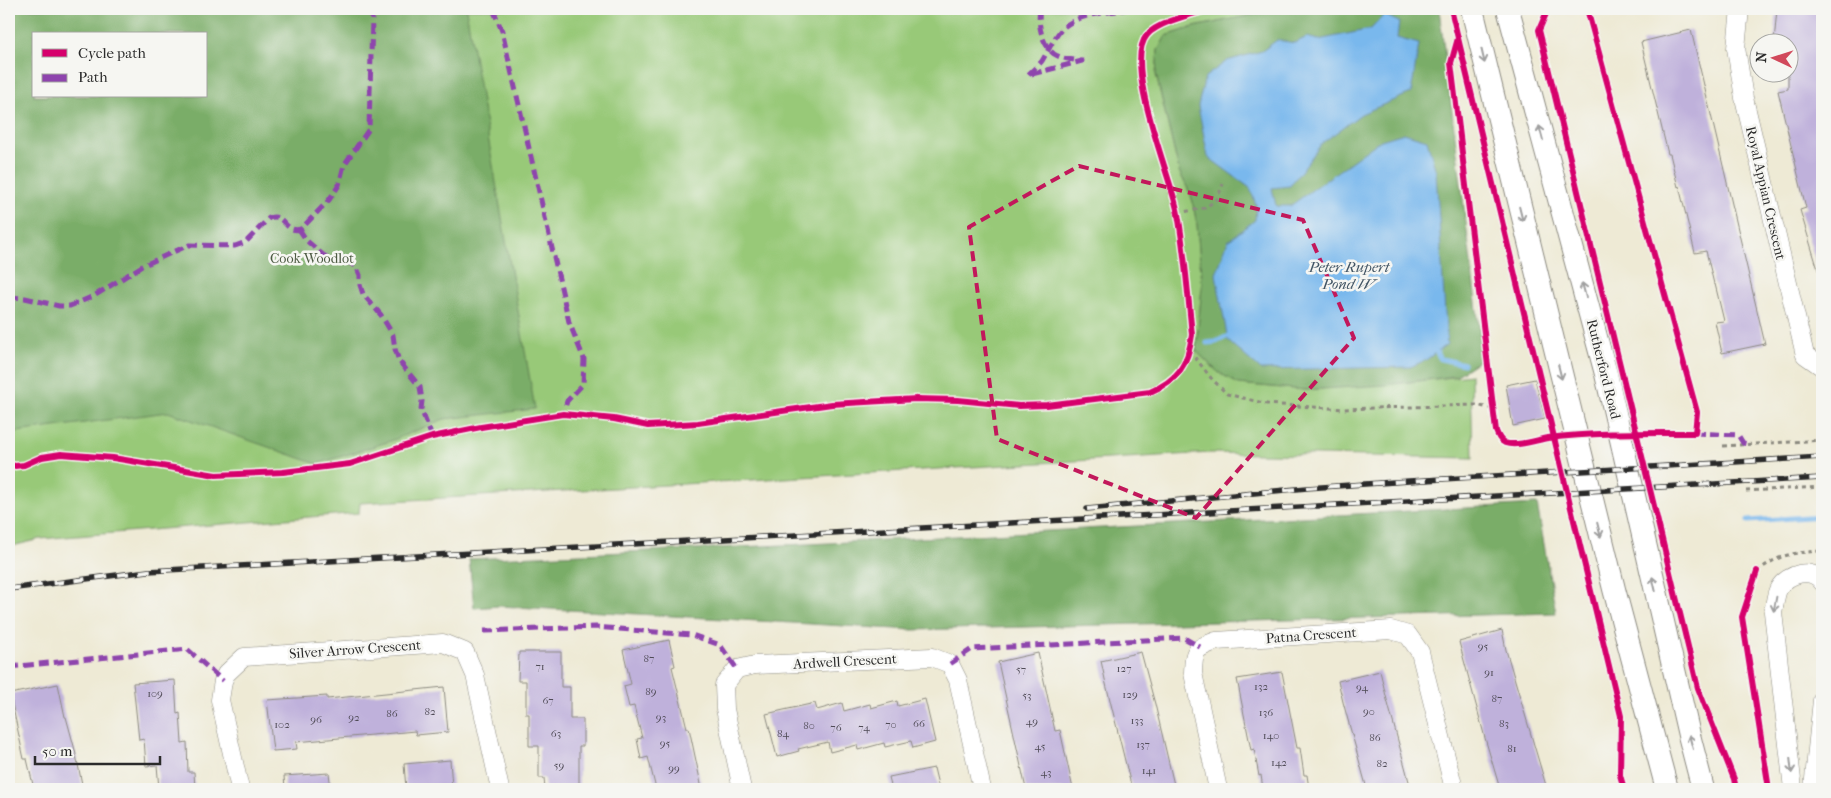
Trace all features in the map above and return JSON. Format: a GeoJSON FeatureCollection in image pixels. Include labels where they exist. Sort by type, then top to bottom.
{"type":"FeatureCollection","features":[{"type":"Feature","properties":{"kind":"main road"},"geometry":{"type":"LineString","coordinates":[[1472,9],[1614,589],[1667,789]]}},
{"type":"Feature","properties":{"kind":"main road","name":"Rutherford Road"},"geometry":{"type":"LineString","coordinates":[[1508,9],[1606,374],[1689,735],[1704,789]]}},
{"type":"Feature","properties":{"kind":"street","name":"Royal Appian Crescent"},"geometry":{"type":"LineString","coordinates":[[1740,9],[1736,48],[1744,98],[1804,355],[1822,367]]}},
{"type":"Feature","properties":{"kind":"street"},"geometry":{"type":"LineString","coordinates":[[1793,789],[1774,612],[1779,588],[1790,576],[1805,572],[1821,579],[1822,582]]}},
{"type":"Feature","properties":{"kind":"street","name":"Patna Crescent"},"geometry":{"type":"LineString","coordinates":[[1218,789],[1193,673],[1193,655],[1200,647],[1216,641],[1391,630],[1408,635],[1420,652],[1454,789]]}},
{"type":"Feature","properties":{"kind":"street","name":"Silver Arrow Crescent"},"geometry":{"type":"LineString","coordinates":[[240,789],[220,700],[226,674],[244,657],[443,643],[466,652],[475,675],[500,789]]}},
{"type":"Feature","properties":{"kind":"street","name":"Ardwell Crescent"},"geometry":{"type":"LineString","coordinates":[[742,789],[725,709],[724,685],[737,669],[755,665],[932,657],[950,664],[958,680],[982,789]]}},
{"type":"Feature","properties":{"kind":"street"},"geometry":{"type":"LineString","coordinates":[[1813,789],[1822,700]]}},
{"type":"Feature","properties":{"kind":"path"},"geometry":{"type":"LineString","coordinates":[[1178,213],[1205,208],[1217,199],[1223,184]]}},
{"type":"Feature","properties":{"kind":"path"},"geometry":{"type":"LineString","coordinates":[[1175,204],[1179,222]]}},
{"type":"Feature","properties":{"kind":"path"},"geometry":{"type":"LineString","coordinates":[[1186,359],[1191,343]]}},
{"type":"Feature","properties":{"kind":"path"},"geometry":{"type":"LineString","coordinates":[[1190,351],[1211,378],[1227,394],[1267,404],[1342,408],[1476,405],[1494,413]]}},
{"type":"Feature","properties":{"kind":"path"},"geometry":{"type":"LineString","coordinates":[[1492,400],[1494,413]]}},
{"type":"Feature","properties":{"kind":"path"},"geometry":{"type":"LineString","coordinates":[[1723,446],[1822,440]]}},
{"type":"Feature","properties":{"kind":"path"},"geometry":{"type":"LineString","coordinates":[[1746,491],[1822,486]]}},
{"type":"Feature","properties":{"kind":"path"},"geometry":{"type":"LineString","coordinates":[[1754,580],[1757,571],[1774,559],[1790,553],[1822,551]]}},
{"type":"Feature","properties":{"kind":"highlighted area"},"geometry":{"type":"Polygon","coordinates":[[[1079,166],[1303,220],[1354,338],[1196,518],[997,439],[969,227],[1079,166]]]}},
{"type":"Feature","properties":{"kind":"green space"},"geometry":{"type":"Polygon","coordinates":[[[9,9],[1281,9],[1194,27],[1166,36],[1158,50],[1156,75],[1179,171],[1191,195],[1197,224],[1202,287],[1196,351],[1218,372],[1239,384],[1305,390],[1401,383],[1471,375],[1473,458],[1211,453],[360,503],[359,513],[40,539],[9,547],[9,9]]]}},
{"type":"Feature","properties":{"kind":"green space","name":"Cook Woodlot"},"geometry":{"type":"Polygon","coordinates":[[[9,9],[466,9],[535,409],[444,419],[391,441],[317,464],[168,412],[9,433],[9,9]]]}},
{"type":"Feature","properties":{"kind":"green space","name":"Peter Rupert Pond W"},"geometry":{"type":"Polygon","coordinates":[[[1281,9],[1439,9],[1483,358],[1456,376],[1385,385],[1305,390],[1238,384],[1218,372],[1196,351],[1202,287],[1197,224],[1191,195],[1179,171],[1156,74],[1158,50],[1166,36],[1194,27],[1281,9]]]}},
{"type":"Feature","properties":{"kind":"green space"},"geometry":{"type":"Polygon","coordinates":[[[1537,504],[1556,613],[913,630],[499,606],[474,608],[469,559],[829,543],[1537,504]]]}},
{"type":"Feature","properties":{"kind":"water","name":"Peter Rupert Pond W"},"geometry":{"type":"Polygon","coordinates":[[[1384,15],[1399,22],[1397,38],[1419,44],[1411,93],[1361,114],[1322,143],[1290,186],[1272,188],[1276,206],[1290,206],[1381,140],[1404,133],[1427,140],[1436,172],[1447,344],[1426,360],[1410,367],[1261,370],[1228,341],[1216,274],[1228,241],[1255,220],[1256,205],[1250,188],[1208,157],[1198,106],[1205,77],[1227,61],[1262,51],[1277,40],[1295,43],[1307,37],[1318,40],[1371,29],[1384,15]]]}},
{"type":"Feature","properties":{"kind":"building"},"geometry":{"type":"Polygon","coordinates":[[[1777,9],[1822,9],[1822,273],[1819,273],[1800,210],[1806,208],[1778,91],[1788,89],[1788,82],[1798,82],[1798,32],[1775,32],[1777,9]]]}},
{"type":"Feature","properties":{"kind":"building"},"geometry":{"type":"Polygon","coordinates":[[[1691,30],[1765,344],[1722,353],[1715,322],[1724,321],[1715,284],[1706,251],[1695,253],[1679,186],[1670,154],[1668,154],[1641,42],[1691,30]]]}},
{"type":"Feature","properties":{"kind":"building"},"geometry":{"type":"Polygon","coordinates":[[[1535,379],[1545,419],[1513,426],[1506,385],[1535,379]]]}},
{"type":"Feature","properties":{"kind":"building"},"geometry":{"type":"Polygon","coordinates":[[[1502,630],[1506,650],[1547,789],[1500,789],[1485,738],[1459,642],[1502,630]]]}},
{"type":"Feature","properties":{"kind":"building"},"geometry":{"type":"Polygon","coordinates":[[[669,640],[675,666],[672,667],[687,728],[689,728],[702,789],[656,789],[648,757],[641,759],[637,739],[642,738],[634,706],[629,707],[624,686],[631,684],[623,650],[669,640]]]}},
{"type":"Feature","properties":{"kind":"building"},"geometry":{"type":"Polygon","coordinates":[[[519,652],[561,652],[561,687],[570,687],[570,719],[583,719],[583,746],[579,746],[579,789],[545,789],[544,778],[539,778],[539,746],[529,746],[529,714],[526,714],[526,681],[518,681],[519,652]]]}},
{"type":"Feature","properties":{"kind":"building"},"geometry":{"type":"Polygon","coordinates":[[[1141,652],[1175,789],[1132,789],[1101,661],[1141,652]]]}},
{"type":"Feature","properties":{"kind":"building"},"geometry":{"type":"Polygon","coordinates":[[[1038,653],[1055,731],[1060,730],[1073,789],[1026,789],[998,662],[1038,653]]]}},
{"type":"Feature","properties":{"kind":"building"},"geometry":{"type":"Polygon","coordinates":[[[1380,671],[1411,789],[1367,789],[1343,702],[1338,681],[1380,671]]]}},
{"type":"Feature","properties":{"kind":"building"},"geometry":{"type":"Polygon","coordinates":[[[1282,672],[1297,748],[1300,748],[1304,775],[1307,775],[1309,789],[1263,789],[1254,749],[1251,750],[1237,679],[1282,672]]]}},
{"type":"Feature","properties":{"kind":"building"},"geometry":{"type":"Polygon","coordinates":[[[175,680],[177,714],[180,713],[182,743],[187,742],[188,772],[194,772],[195,789],[159,789],[157,765],[146,766],[144,739],[139,740],[133,683],[175,680]]]}},
{"type":"Feature","properties":{"kind":"building"},"geometry":{"type":"Polygon","coordinates":[[[58,684],[83,789],[34,789],[27,759],[24,759],[10,694],[58,684]]]}},
{"type":"Feature","properties":{"kind":"building"},"geometry":{"type":"Polygon","coordinates":[[[444,687],[448,732],[416,735],[415,731],[296,742],[297,749],[273,751],[267,700],[327,696],[327,699],[444,687]]]}},
{"type":"Feature","properties":{"kind":"building"},"geometry":{"type":"Polygon","coordinates":[[[925,699],[935,742],[913,748],[911,741],[885,747],[884,743],[858,750],[857,745],[830,752],[828,742],[798,749],[799,751],[777,757],[766,714],[815,703],[817,710],[842,703],[844,711],[870,704],[871,708],[897,701],[898,706],[925,699]]]}},
{"type":"Feature","properties":{"kind":"building"},"geometry":{"type":"Polygon","coordinates":[[[450,760],[452,787],[406,789],[404,764],[450,760]]]}},
{"type":"Feature","properties":{"kind":"building"},"geometry":{"type":"Polygon","coordinates":[[[934,768],[939,789],[892,789],[889,777],[934,768]]]}},
{"type":"Feature","properties":{"kind":"building"},"geometry":{"type":"Polygon","coordinates":[[[329,773],[331,789],[285,789],[284,776],[329,773]]]}},
{"type":"Feature","properties":{"kind":"waterway"},"geometry":{"type":"LineString","coordinates":[[1207,343],[1216,342],[1232,334]]}},
{"type":"Feature","properties":{"kind":"waterway"},"geometry":{"type":"LineString","coordinates":[[1433,347],[1441,359],[1464,364]]}},
{"type":"Feature","properties":{"kind":"waterway"},"geometry":{"type":"LineString","coordinates":[[1748,521],[1822,516]]}},
{"type":"Feature","properties":{"kind":"railway"},"geometry":{"type":"LineString","coordinates":[[1087,509],[1307,488],[1822,457]]}},
{"type":"Feature","properties":{"kind":"railway"},"geometry":{"type":"LineString","coordinates":[[9,589],[148,571],[1822,478]]}},
{"type":"Feature","properties":{"kind":"marked path"},"geometry":{"type":"LineString","coordinates":[[9,297],[25,298],[59,306],[70,306],[94,296],[142,266],[189,245],[235,246],[246,242],[269,218],[278,218],[291,229],[301,229],[329,200],[339,185],[344,165],[369,129],[372,19],[368,9]]}},
{"type":"Feature","properties":{"kind":"marked path"},"geometry":{"type":"LineString","coordinates":[[493,9],[502,31],[569,322],[584,359],[583,384],[567,401],[563,414]]}},
{"type":"Feature","properties":{"kind":"marked path"},"geometry":{"type":"LineString","coordinates":[[1040,9],[1041,33],[1046,45],[1050,50],[1060,57],[1082,61],[1028,75],[1042,61],[1048,49],[1051,46],[1057,34],[1066,25],[1083,17],[1129,9]]}},
{"type":"Feature","properties":{"kind":"marked path"},"geometry":{"type":"LineString","coordinates":[[299,229],[307,241],[323,255],[332,260],[348,262],[356,266],[360,275],[360,285],[363,294],[381,315],[393,335],[399,361],[420,387],[421,409],[432,437]]}},
{"type":"Feature","properties":{"kind":"marked path"},"geometry":{"type":"LineString","coordinates":[[1695,433],[1738,435],[1743,443],[1748,444]]}},
{"type":"Feature","properties":{"kind":"marked path"},"geometry":{"type":"LineString","coordinates":[[484,631],[596,627],[692,635],[720,645],[737,669]]}},
{"type":"Feature","properties":{"kind":"marked path"},"geometry":{"type":"LineString","coordinates":[[950,664],[972,649],[1184,638],[1200,647]]}},
{"type":"Feature","properties":{"kind":"marked path"},"geometry":{"type":"LineString","coordinates":[[9,667],[187,649],[223,681]]}},
{"type":"Feature","properties":{"kind":"cycle path"},"geometry":{"type":"LineString","coordinates":[[9,464],[15,466],[24,465],[42,457],[61,454],[113,458],[216,475],[283,472],[350,464],[432,437],[563,414],[614,419],[648,426],[698,423],[832,404],[916,399],[958,400],[1019,406],[1047,405],[1150,392],[1175,377],[1188,355],[1192,335],[1178,214],[1144,95],[1140,70],[1141,50],[1147,35],[1152,30],[1176,19],[1209,9]]}},
{"type":"Feature","properties":{"kind":"cycle path"},"geometry":{"type":"LineString","coordinates":[[1451,9],[1621,716],[1620,775],[1624,789]]}},
{"type":"Feature","properties":{"kind":"cycle path"},"geometry":{"type":"LineString","coordinates":[[1548,9],[1539,30],[1698,688],[1734,779],[1736,789]]}},
{"type":"Feature","properties":{"kind":"cycle path"},"geometry":{"type":"LineString","coordinates":[[1458,38],[1451,63],[1496,431],[1499,438],[1505,443],[1515,444],[1548,438],[1584,435],[1695,433],[1697,412],[1587,9]]}},
{"type":"Feature","properties":{"kind":"cycle path"},"geometry":{"type":"LineString","coordinates":[[1757,571],[1742,617],[1769,789]]}}]}
